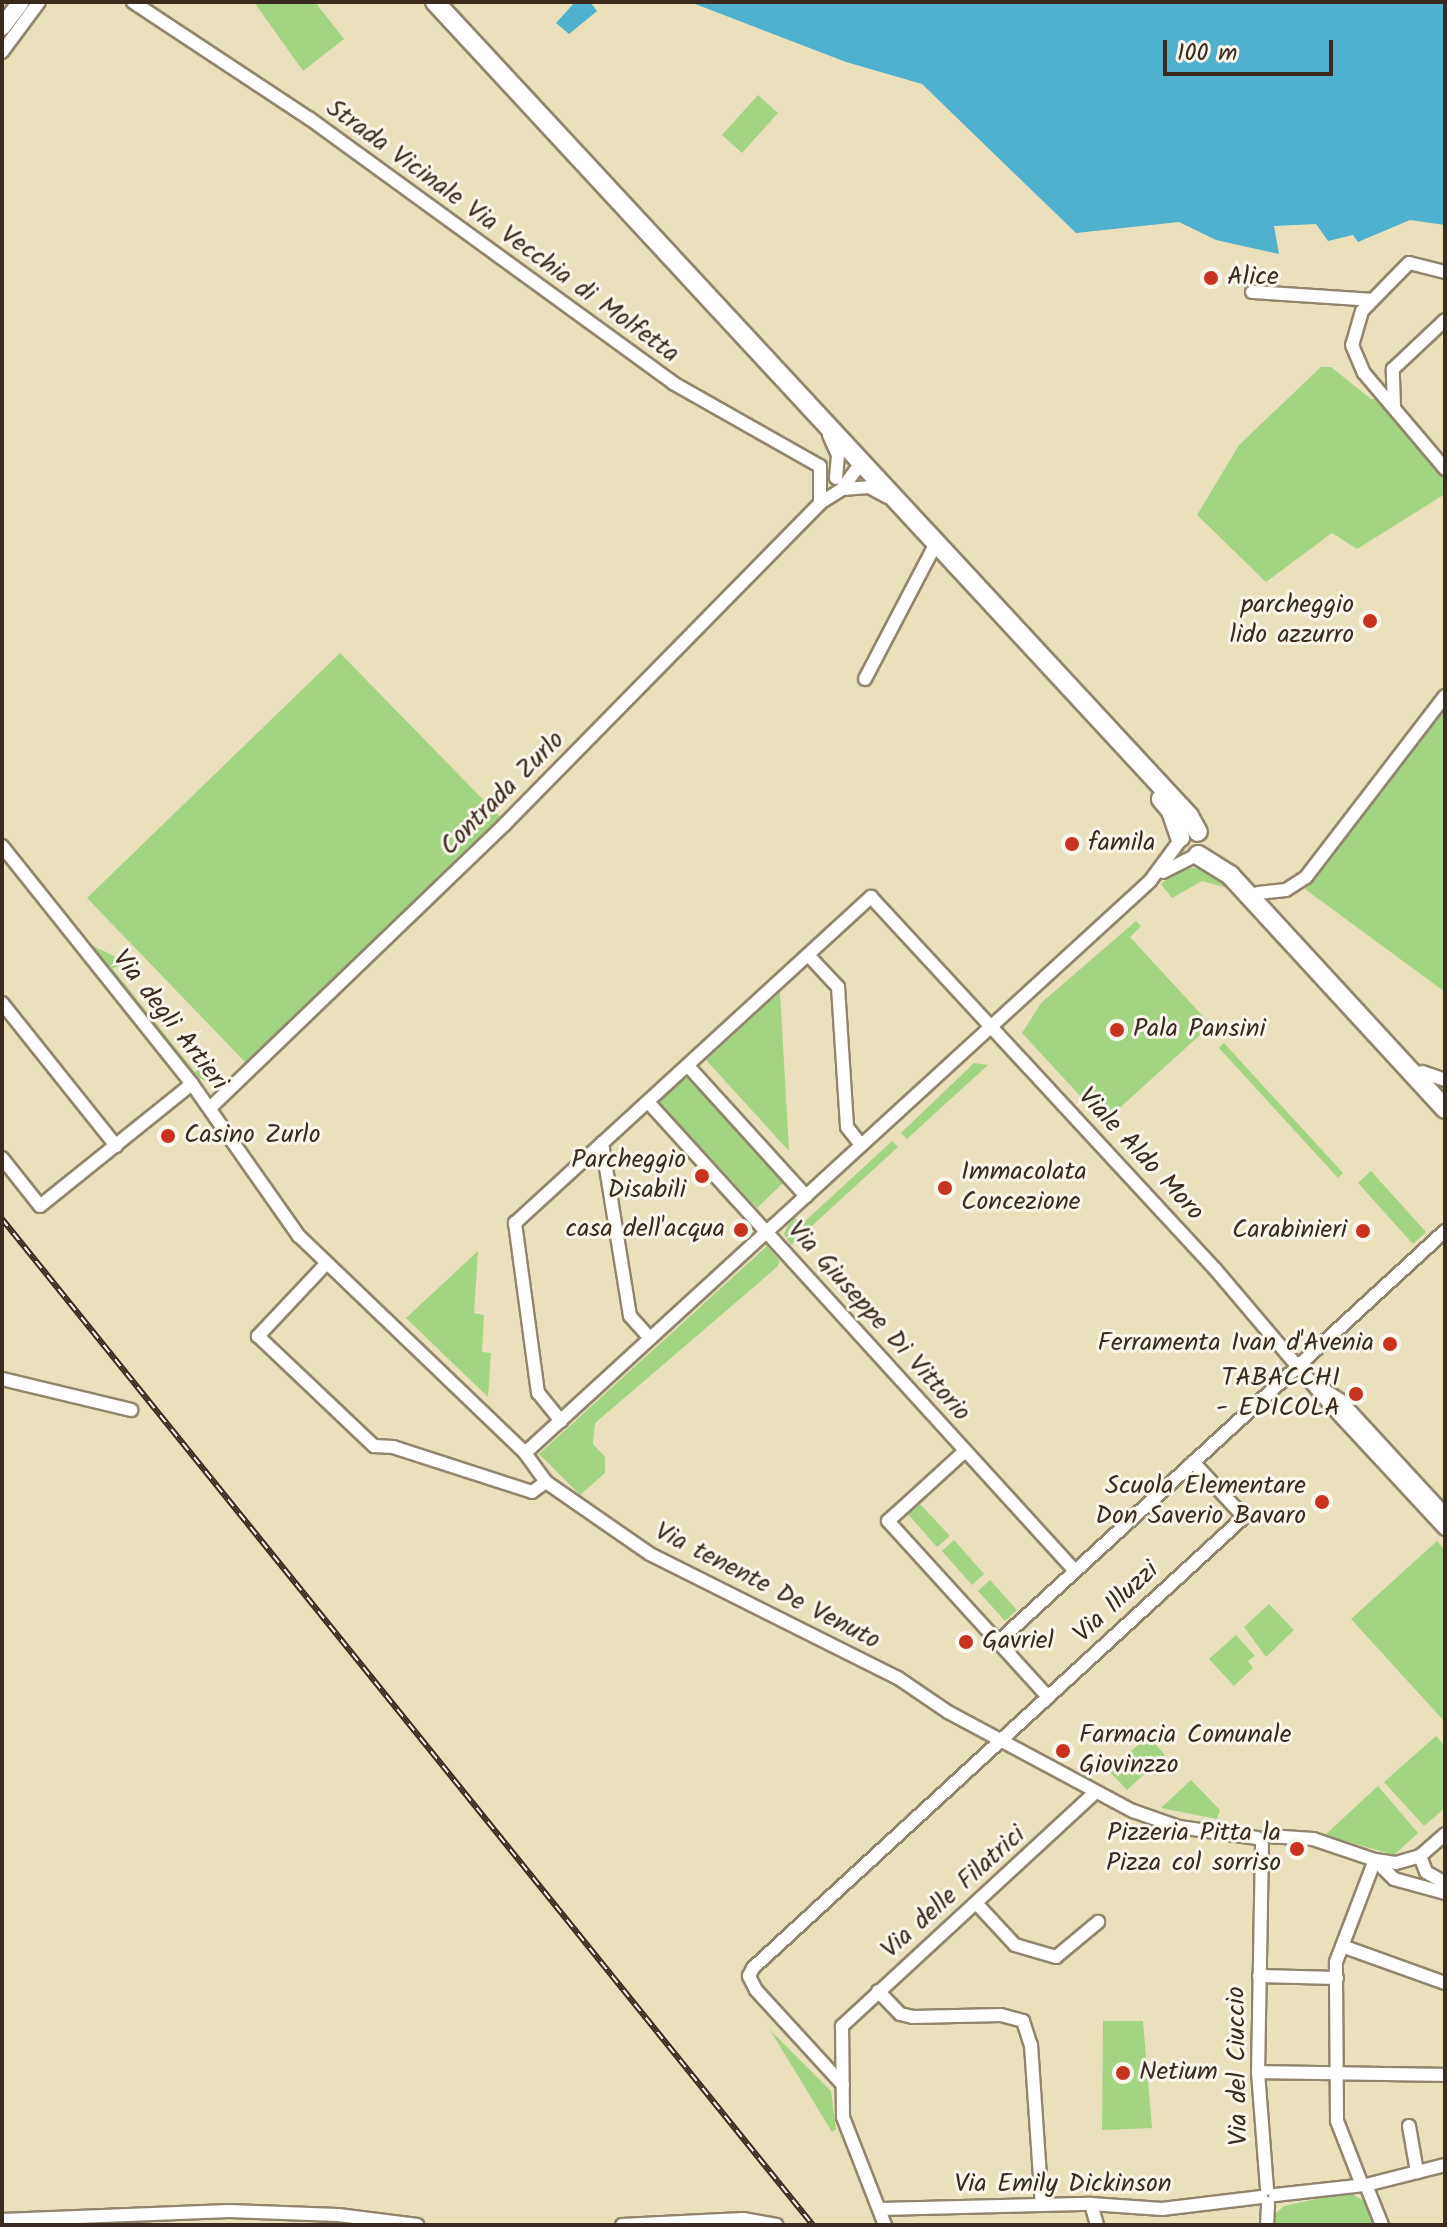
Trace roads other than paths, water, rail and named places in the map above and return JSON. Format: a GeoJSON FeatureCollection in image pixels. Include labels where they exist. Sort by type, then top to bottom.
{"type":"FeatureCollection","features":[{"type":"Feature","properties":{"kind":"main road"},"geometry":{"type":"LineString","coordinates":[[435,2],[1025,644],[1189,816],[1192,844],[1230,875],[1445,1109]]}},
{"type":"Feature","properties":{"kind":"main road"},"geometry":{"type":"LineString","coordinates":[[1192,844],[1258,893],[1445,1098]]}},
{"type":"Feature","properties":{"kind":"street"},"geometry":{"type":"LineString","coordinates":[[2,27],[21,2]]}},
{"type":"Feature","properties":{"kind":"street"},"geometry":{"type":"LineString","coordinates":[[2,52],[39,2]]}},
{"type":"Feature","properties":{"kind":"street","name":"Strada Vicinale Via Vecchia di Molfetta"},"geometry":{"type":"LineString","coordinates":[[133,2],[310,119],[673,383],[820,466],[820,503]]}},
{"type":"Feature","properties":{"kind":"street"},"geometry":{"type":"LineString","coordinates":[[1445,272],[1413,261],[1362,311],[1352,355],[1445,469]]}},
{"type":"Feature","properties":{"kind":"street"},"geometry":{"type":"LineString","coordinates":[[1252,292],[1372,300]]}},
{"type":"Feature","properties":{"kind":"street"},"geometry":{"type":"LineString","coordinates":[[1395,410],[1393,369],[1445,320]]}},
{"type":"Feature","properties":{"kind":"street"},"geometry":{"type":"LineString","coordinates":[[819,419],[838,455],[839,484]]}},
{"type":"Feature","properties":{"kind":"street"},"geometry":{"type":"LineString","coordinates":[[839,484],[860,464]]}},
{"type":"Feature","properties":{"kind":"street"},"geometry":{"type":"LineString","coordinates":[[839,484],[869,487],[893,499]]}},
{"type":"Feature","properties":{"kind":"street","name":"Contrada Zurlo"},"geometry":{"type":"LineString","coordinates":[[210,1108],[494,835],[839,484]]}},
{"type":"Feature","properties":{"kind":"street"},"geometry":{"type":"LineString","coordinates":[[865,679],[935,545]]}},
{"type":"Feature","properties":{"kind":"street"},"geometry":{"type":"LineString","coordinates":[[1258,893],[1286,890],[1306,877],[1445,696]]}},
{"type":"Feature","properties":{"kind":"street"},"geometry":{"type":"LineString","coordinates":[[1150,881],[1192,844]]}},
{"type":"Feature","properties":{"kind":"street"},"geometry":{"type":"LineString","coordinates":[[525,1453],[1192,844]]}},
{"type":"Feature","properties":{"kind":"street","name":"Via degli Artieri"},"geometry":{"type":"LineString","coordinates":[[2,846],[192,1084],[325,1265]]}},
{"type":"Feature","properties":{"kind":"street","name":"Viale Aldo Moro"},"geometry":{"type":"LineString","coordinates":[[808,955],[871,897],[1320,1387],[1332,1407],[1445,1529]]}},
{"type":"Feature","properties":{"kind":"street"},"geometry":{"type":"LineString","coordinates":[[561,1421],[538,1393],[513,1228],[808,955],[838,987],[847,1127],[861,1145]]}},
{"type":"Feature","properties":{"kind":"street"},"geometry":{"type":"LineString","coordinates":[[2,1003],[116,1146]]}},
{"type":"Feature","properties":{"kind":"street"},"geometry":{"type":"LineString","coordinates":[[688,1066],[806,1196]]}},
{"type":"Feature","properties":{"kind":"street"},"geometry":{"type":"LineString","coordinates":[[1422,1072],[1445,1080]]}},
{"type":"Feature","properties":{"kind":"street"},"geometry":{"type":"LineString","coordinates":[[2,1158],[40,1206],[192,1084]]}},
{"type":"Feature","properties":{"kind":"street","name":"Via Giuseppe Di Vittorio"},"geometry":{"type":"LineString","coordinates":[[648,1102],[1075,1571]]}},
{"type":"Feature","properties":{"kind":"street"},"geometry":{"type":"LineString","coordinates":[[602,1143],[630,1316],[650,1338]]}},
{"type":"Feature","properties":{"kind":"street"},"geometry":{"type":"LineString","coordinates":[[998,1642],[1445,1231]]}},
{"type":"Feature","properties":{"kind":"street"},"geometry":{"type":"LineString","coordinates":[[325,1265],[258,1336],[374,1446],[393,1447],[532,1492],[546,1482]]}},
{"type":"Feature","properties":{"kind":"street","name":"Via tenente De Venuto"},"geometry":{"type":"LineString","coordinates":[[325,1265],[525,1453],[546,1482],[650,1554],[898,1678],[1002,1741],[1096,1792],[1179,1827],[1262,1839],[1313,1839],[1375,1860],[1394,1879],[1445,1893]]}},
{"type":"Feature","properties":{"kind":"street"},"geometry":{"type":"LineString","coordinates":[[2,1379],[131,1410]]}},
{"type":"Feature","properties":{"kind":"street","name":"Viale Aldo Moro"},"geometry":{"type":"LineString","coordinates":[[1320,1387],[1340,1400],[1445,1514]]}},
{"type":"Feature","properties":{"kind":"street"},"geometry":{"type":"LineString","coordinates":[[965,1451],[888,1521],[1048,1697]]}},
{"type":"Feature","properties":{"kind":"street","name":"Via Illuzzi"},"geometry":{"type":"LineString","coordinates":[[843,2085],[749,1976],[1244,1517],[1193,1462]]}},
{"type":"Feature","properties":{"kind":"street","name":"Via delle Filatrici"},"geometry":{"type":"LineString","coordinates":[[843,2085],[842,2026],[1096,1792]]}},
{"type":"Feature","properties":{"kind":"street"},"geometry":{"type":"LineString","coordinates":[[1382,2225],[1337,2121],[1337,1978],[1342,1946],[1375,1860],[1396,1863],[1420,1856],[1445,1834]]}},
{"type":"Feature","properties":{"kind":"street","name":"Via del Ciuccio"},"geometry":{"type":"LineString","coordinates":[[1262,1839],[1258,2072],[1268,2196]]}},
{"type":"Feature","properties":{"kind":"street"},"geometry":{"type":"LineString","coordinates":[[1420,1856],[1426,1872],[1445,1883]]}},
{"type":"Feature","properties":{"kind":"street"},"geometry":{"type":"LineString","coordinates":[[976,1903],[1015,1945],[1056,1957],[1098,1922]]}},
{"type":"Feature","properties":{"kind":"street"},"geometry":{"type":"LineString","coordinates":[[1342,1946],[1443,1978]]}},
{"type":"Feature","properties":{"kind":"street"},"geometry":{"type":"LineString","coordinates":[[1259,1976],[1337,1978]]}},
{"type":"Feature","properties":{"kind":"street"},"geometry":{"type":"LineString","coordinates":[[878,1991],[900,2014],[913,2017],[1001,2015],[1023,2021],[1031,2045],[1042,2205]]}},
{"type":"Feature","properties":{"kind":"street"},"geometry":{"type":"LineString","coordinates":[[1258,2072],[1445,2075]]}},
{"type":"Feature","properties":{"kind":"street"},"geometry":{"type":"LineString","coordinates":[[843,2085],[843,2117],[885,2225]]}},
{"type":"Feature","properties":{"kind":"street"},"geometry":{"type":"LineString","coordinates":[[1409,2126],[1417,2172]]}},
{"type":"Feature","properties":{"kind":"street","name":"Via Emily Dickinson"},"geometry":{"type":"LineString","coordinates":[[881,2209],[1091,2204],[1162,2209],[1364,2185],[1445,2165]]}},
{"type":"Feature","properties":{"kind":"street"},"geometry":{"type":"LineString","coordinates":[[1267,2225],[1268,2196]]}},
{"type":"Feature","properties":{"kind":"street"},"geometry":{"type":"LineString","coordinates":[[1091,2204],[1097,2225]]}},
{"type":"Feature","properties":{"kind":"street"},"geometry":{"type":"LineString","coordinates":[[2,2220],[229,2211],[338,2215],[417,2225]]}},
{"type":"Feature","properties":{"kind":"street"},"geometry":{"type":"LineString","coordinates":[[622,2225],[743,2219],[776,2225]]}},
{"type":"Feature","properties":{"kind":"water"},"geometry":{"type":"Polygon","coordinates":[[[575,2],[590,2],[597,11],[569,34],[556,23],[575,2]]]}},
{"type":"Feature","properties":{"kind":"water"},"geometry":{"type":"Polygon","coordinates":[[[690,2],[1445,2],[1445,225],[1410,220],[1358,242],[1353,235],[1328,241],[1316,224],[1274,226],[1279,254],[1216,240],[1179,222],[1076,233],[922,84],[846,62],[690,2]]]}},
{"type":"Feature","properties":{"kind":"railway"},"geometry":{"type":"LineString","coordinates":[[2,1219],[813,2225]]}},
{"type":"Feature","properties":{"kind":"place","name":"Alice"},"geometry":{"type":"Point","coordinates":[1211,278]}},
{"type":"Feature","properties":{"kind":"place","name":"parcheggio lido azzurro"},"geometry":{"type":"Point","coordinates":[1370,621]}},
{"type":"Feature","properties":{"kind":"place","name":"famila"},"geometry":{"type":"Point","coordinates":[1072,844]}},
{"type":"Feature","properties":{"kind":"place","name":"Pala Pansini"},"geometry":{"type":"Point","coordinates":[1117,1030]}},
{"type":"Feature","properties":{"kind":"place","name":"Casino Zurlo"},"geometry":{"type":"Point","coordinates":[168,1136]}},
{"type":"Feature","properties":{"kind":"place","name":"Parcheggio Disabili"},"geometry":{"type":"Point","coordinates":[702,1176]}},
{"type":"Feature","properties":{"kind":"place","name":"Immacolata Concezione"},"geometry":{"type":"Point","coordinates":[945,1188]}},
{"type":"Feature","properties":{"kind":"place","name":"casa dell'acqua"},"geometry":{"type":"Point","coordinates":[741,1230]}},
{"type":"Feature","properties":{"kind":"place","name":"Carabinieri"},"geometry":{"type":"Point","coordinates":[1363,1231]}},
{"type":"Feature","properties":{"kind":"place","name":"Ferramenta Ivan d'Avenia"},"geometry":{"type":"Point","coordinates":[1390,1344]}},
{"type":"Feature","properties":{"kind":"place","name":"TABACCHI - EDICOLA"},"geometry":{"type":"Point","coordinates":[1356,1394]}},
{"type":"Feature","properties":{"kind":"place","name":"Scuola Elementare Don Saverio Bavaro"},"geometry":{"type":"Point","coordinates":[1322,1502]}},
{"type":"Feature","properties":{"kind":"place","name":"Gavriel"},"geometry":{"type":"Point","coordinates":[966,1642]}},
{"type":"Feature","properties":{"kind":"place","name":"Farmacia Comunale Giovinzzo"},"geometry":{"type":"Point","coordinates":[1063,1751]}},
{"type":"Feature","properties":{"kind":"place","name":"Pizzeria Pitta la Pizza col sorriso"},"geometry":{"type":"Point","coordinates":[1297,1849]}},
{"type":"Feature","properties":{"kind":"place","name":"Netium"},"geometry":{"type":"Point","coordinates":[1123,2073]}}]}
